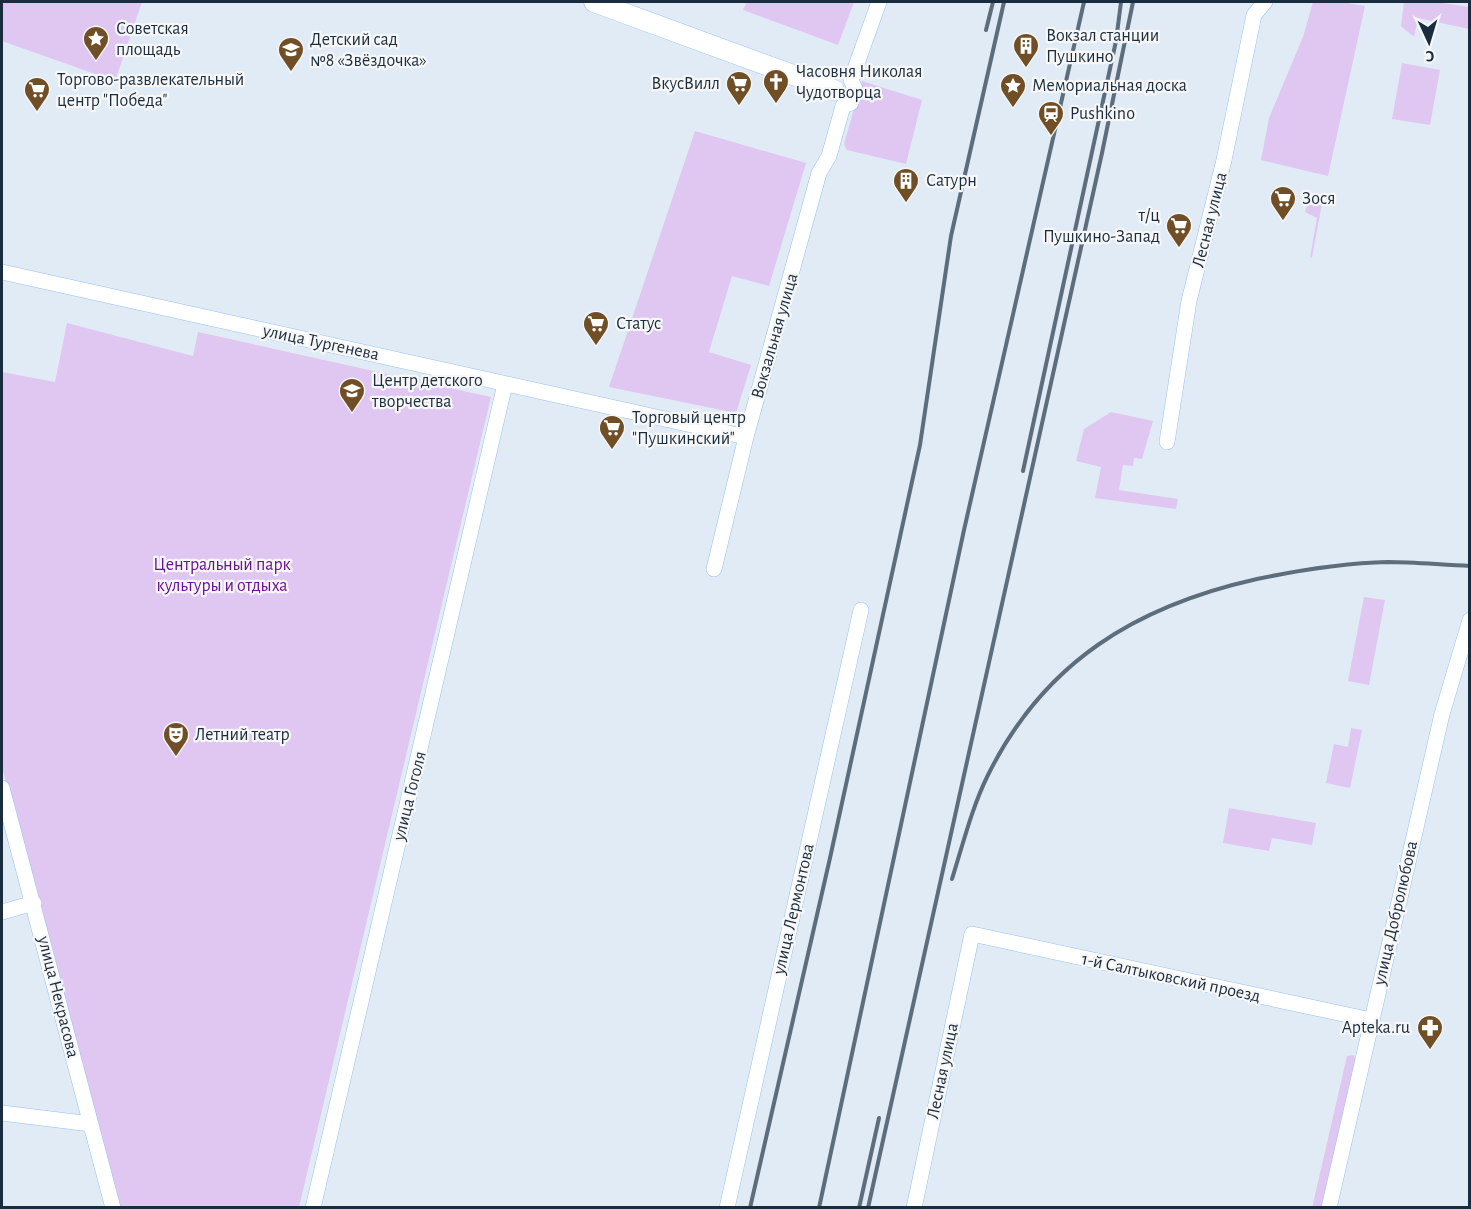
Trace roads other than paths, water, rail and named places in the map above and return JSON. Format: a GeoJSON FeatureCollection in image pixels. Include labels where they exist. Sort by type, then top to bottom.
{"type":"FeatureCollection","features":[{"type":"Feature","properties":{"kind":"main road"},"geometry":{"type":"LineString","coordinates":[[594,2],[843,92]]}},
{"type":"Feature","properties":{"kind":"street","name":"Вокзальная улица"},"geometry":{"type":"LineString","coordinates":[[714,569],[746,437],[784,309],[819,173],[829,156],[843,92],[879,2]]}},
{"type":"Feature","properties":{"kind":"street","name":"Лесная улица"},"geometry":{"type":"LineString","coordinates":[[1167,442],[1189,301],[1224,160],[1254,15],[1265,2]]}},
{"type":"Feature","properties":{"kind":"street","name":"улица Тургенева"},"geometry":{"type":"LineString","coordinates":[[2,272],[746,437]]}},
{"type":"Feature","properties":{"kind":"street","name":"улица Гоголя"},"geometry":{"type":"LineString","coordinates":[[313,1208],[505,384]]}},
{"type":"Feature","properties":{"kind":"street","name":"улица Лермонтова"},"geometry":{"type":"LineString","coordinates":[[727,1208],[861,610]]}},
{"type":"Feature","properties":{"kind":"street","name":"улица Добролюбова"},"geometry":{"type":"LineString","coordinates":[[1329,1208],[1442,714],[1470,620]]}},
{"type":"Feature","properties":{"kind":"street","name":"улица Некрасова"},"geometry":{"type":"LineString","coordinates":[[2,788],[113,1208]]}},
{"type":"Feature","properties":{"kind":"street"},"geometry":{"type":"LineString","coordinates":[[2,912],[34,903]]}},
{"type":"Feature","properties":{"kind":"street","name":"Лесная улица"},"geometry":{"type":"LineString","coordinates":[[914,1208],[972,934]]}},
{"type":"Feature","properties":{"kind":"street","name":"1-й Салтыковский проезд"},"geometry":{"type":"LineString","coordinates":[[972,934],[1371,1020]]}},
{"type":"Feature","properties":{"kind":"street"},"geometry":{"type":"LineString","coordinates":[[3,1109],[91,1124]]}},
{"type":"Feature","properties":{"kind":"railway"},"geometry":{"type":"LineString","coordinates":[[986,30],[993,2]]}},
{"type":"Feature","properties":{"kind":"railway"},"geometry":{"type":"LineString","coordinates":[[750,1208],[830,858],[920,445],[951,236],[1004,2]]}},
{"type":"Feature","properties":{"kind":"railway"},"geometry":{"type":"LineString","coordinates":[[819,1208],[964,530],[1084,2]]}},
{"type":"Feature","properties":{"kind":"railway"},"geometry":{"type":"LineString","coordinates":[[1023,471],[1116,41],[1121,2]]}},
{"type":"Feature","properties":{"kind":"railway"},"geometry":{"type":"LineString","coordinates":[[868,1208],[1102,153],[1133,2]]}},
{"type":"Feature","properties":{"kind":"railway"},"geometry":{"type":"LineString","coordinates":[[952,879],[982,787],[1011,735],[1037,700],[1066,670],[1098,645],[1133,623],[1172,605],[1213,591],[1257,579],[1305,570],[1388,562],[1470,566]]}},
{"type":"Feature","properties":{"kind":"railway"},"geometry":{"type":"LineString","coordinates":[[859,1208],[879,1118]]}},
{"type":"Feature","properties":{"kind":"place","name":"Советская площадь"},"geometry":{"type":"Point","coordinates":[96,62]}},
{"type":"Feature","properties":{"kind":"place","name":"Вокзал станции Пушкино"},"geometry":{"type":"Point","coordinates":[1026,69]}},
{"type":"Feature","properties":{"kind":"place","name":"Детский сад №8 «Звёздочка»"},"geometry":{"type":"Point","coordinates":[291,73]}},
{"type":"Feature","properties":{"kind":"place","name":"Часовня Николая Чудотворца"},"geometry":{"type":"Point","coordinates":[776,105]}},
{"type":"Feature","properties":{"kind":"place","name":"ВкусВилл"},"geometry":{"type":"Point","coordinates":[739,107]}},
{"type":"Feature","properties":{"kind":"place","name":"Мемориальная доска"},"geometry":{"type":"Point","coordinates":[1013,109]}},
{"type":"Feature","properties":{"kind":"place","name":"Торгово-развлекательный центр \"Победа\""},"geometry":{"type":"Point","coordinates":[37,113]}},
{"type":"Feature","properties":{"kind":"place","name":"Pushkino"},"geometry":{"type":"Point","coordinates":[1051,137]}},
{"type":"Feature","properties":{"kind":"place","name":"Сатурн"},"geometry":{"type":"Point","coordinates":[906,204]}},
{"type":"Feature","properties":{"kind":"place","name":"Зося"},"geometry":{"type":"Point","coordinates":[1283,222]}},
{"type":"Feature","properties":{"kind":"place","name":"т/ц Пушкино-Запад"},"geometry":{"type":"Point","coordinates":[1179,249]}},
{"type":"Feature","properties":{"kind":"place","name":"Статус"},"geometry":{"type":"Point","coordinates":[596,347]}},
{"type":"Feature","properties":{"kind":"place","name":"Центр детского творчества"},"geometry":{"type":"Point","coordinates":[352,414]}},
{"type":"Feature","properties":{"kind":"place","name":"Торговый центр \"Пушкинский\""},"geometry":{"type":"Point","coordinates":[612,451]}},
{"type":"Feature","properties":{"kind":"place","name":"Летний театр"},"geometry":{"type":"Point","coordinates":[176,758]}},
{"type":"Feature","properties":{"kind":"place","name":"Apteka.ru"},"geometry":{"type":"Point","coordinates":[1430,1051]}},
{"type":"Feature","properties":{"kind":"park label","name":"Центральный парк культуры и отдыха"},"geometry":{"type":"Point","coordinates":[222,575]}}]}
